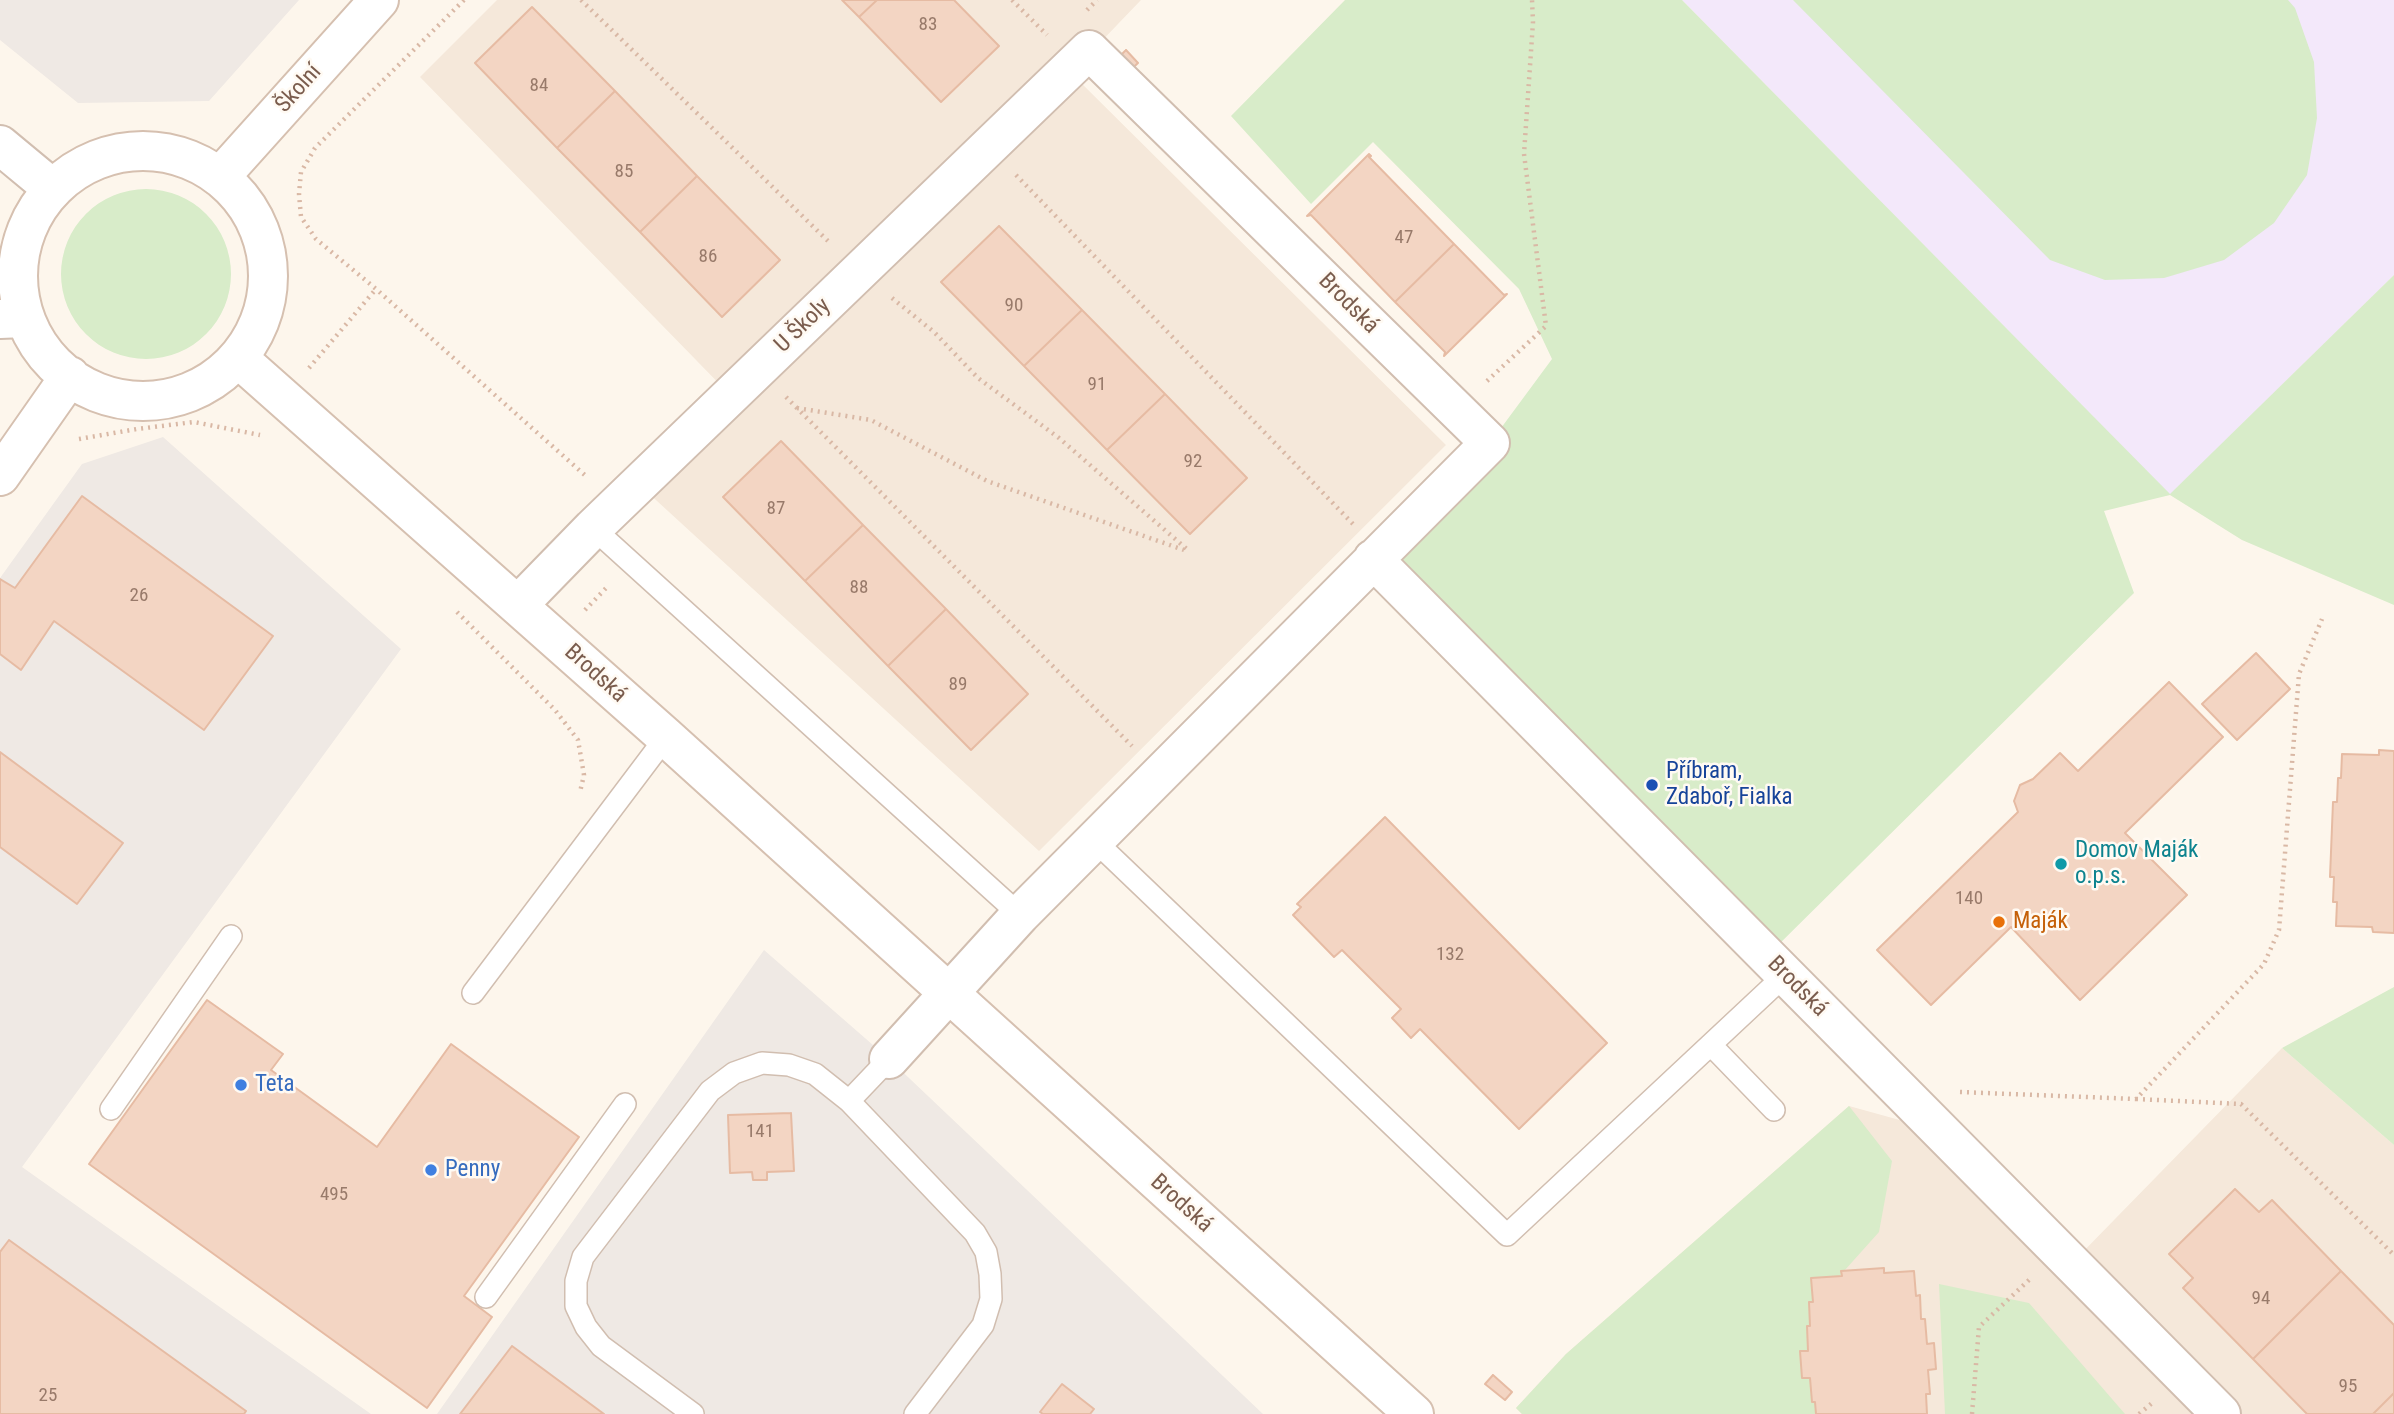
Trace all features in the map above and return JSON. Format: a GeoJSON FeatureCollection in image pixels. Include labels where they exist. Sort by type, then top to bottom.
{"type":"FeatureCollection","features":[{"type":"Feature","properties":{"kind":"street","name":"Školní"},"geometry":{"type":"LineString","coordinates":[[220,177],[379,0]]}},
{"type":"Feature","properties":{"kind":"street","name":"U Školy"},"geometry":{"type":"LineString","coordinates":[[518,605],[605,517],[989,147],[1071,46]]}},
{"type":"Feature","properties":{"kind":"street","name":"Brodská"},"geometry":{"type":"LineString","coordinates":[[889,1059],[1020,915],[1490,443],[1071,46]]}},
{"type":"Feature","properties":{"kind":"street"},"geometry":{"type":"LineString","coordinates":[[0,145],[53,189]]}},
{"type":"Feature","properties":{"kind":"street"},"geometry":{"type":"LineString","coordinates":[[147,151],[173,155],[220,177],[240,197],[256,222],[265,249],[269,278],[255,333],[238,358],[217,377],[193,391],[164,399],[136,401],[109,397],[82,385],[59,369],[12,318],[19,295],[18,266],[24,238],[36,212],[53,189],[73,173],[96,161],[121,153],[147,151]]}},
{"type":"Feature","properties":{"kind":"street","name":"Brodská"},"geometry":{"type":"LineString","coordinates":[[238,358],[666,737],[1404,1411]]}},
{"type":"Feature","properties":{"kind":"street"},"geometry":{"type":"LineString","coordinates":[[0,476],[69,376]]}},
{"type":"Feature","properties":{"kind":"street","name":"Brodská"},"geometry":{"type":"LineString","coordinates":[[1376,556],[1785,975],[2221,1414]]}},
{"type":"Feature","properties":{"kind":"lane"},"geometry":{"type":"LineString","coordinates":[[605,517],[630,562],[1020,915]]}},
{"type":"Feature","properties":{"kind":"lane"},"geometry":{"type":"LineString","coordinates":[[473,993],[666,737]]}},
{"type":"Feature","properties":{"kind":"lane"},"geometry":{"type":"LineString","coordinates":[[1095,841],[1507,1235],[1785,975]]}},
{"type":"Feature","properties":{"kind":"lane"},"geometry":{"type":"LineString","coordinates":[[111,1109],[231,936]]}},
{"type":"Feature","properties":{"kind":"lane"},"geometry":{"type":"LineString","coordinates":[[1712,1045],[1774,1110]]}},
{"type":"Feature","properties":{"kind":"lane"},"geometry":{"type":"LineString","coordinates":[[849,1101],[889,1059]]}},
{"type":"Feature","properties":{"kind":"lane"},"geometry":{"type":"LineString","coordinates":[[694,1414],[601,1346],[586,1327],[576,1306],[576,1280],[583,1257],[710,1091],[734,1073],[762,1063],[789,1065],[815,1074],[849,1101],[975,1233],[986,1252],[991,1299],[983,1325],[927,1409]]}},
{"type":"Feature","properties":{"kind":"lane"},"geometry":{"type":"LineString","coordinates":[[486,1297],[625,1104]]}},
{"type":"Feature","properties":{"kind":"path"},"geometry":{"type":"LineString","coordinates":[[464,0],[315,148],[301,172],[301,217],[316,239],[376,289],[605,517]]}},
{"type":"Feature","properties":{"kind":"path"},"geometry":{"type":"LineString","coordinates":[[581,0],[860,272],[933,332],[978,378],[1059,438],[1189,551],[986,481],[871,420],[796,408]]}},
{"type":"Feature","properties":{"kind":"path"},"geometry":{"type":"LineString","coordinates":[[1012,0],[1071,46]]}},
{"type":"Feature","properties":{"kind":"path"},"geometry":{"type":"LineString","coordinates":[[1456,410],[1546,326],[1524,154],[1533,22],[1532,0]]}},
{"type":"Feature","properties":{"kind":"path"},"geometry":{"type":"LineString","coordinates":[[989,147],[1376,556]]}},
{"type":"Feature","properties":{"kind":"path"},"geometry":{"type":"LineString","coordinates":[[307,371],[376,289]]}},
{"type":"Feature","properties":{"kind":"path"},"geometry":{"type":"LineString","coordinates":[[758,369],[1161,775]]}},
{"type":"Feature","properties":{"kind":"path"},"geometry":{"type":"LineString","coordinates":[[73,445],[81,437],[194,422],[255,433]]}},
{"type":"Feature","properties":{"kind":"path"},"geometry":{"type":"LineString","coordinates":[[579,616],[630,562]]}},
{"type":"Feature","properties":{"kind":"path"},"geometry":{"type":"LineString","coordinates":[[2136,1099],[2264,964],[2279,930],[2299,674],[2322,619]]}},
{"type":"Feature","properties":{"kind":"path"},"geometry":{"type":"LineString","coordinates":[[522,677],[555,710],[578,740],[584,775],[579,799]]}},
{"type":"Feature","properties":{"kind":"path"},"geometry":{"type":"LineString","coordinates":[[1899,1090],[2241,1104],[2394,1255]]}},
{"type":"Feature","properties":{"kind":"path"},"geometry":{"type":"LineString","coordinates":[[1972,1414],[1979,1327],[2059,1251]]}},
{"type":"Feature","properties":{"kind":"shaded area"},"geometry":{"type":"Polygon","coordinates":[[[0,0],[299,0],[209,101],[78,103],[0,40],[0,0]]]}},
{"type":"Feature","properties":{"kind":"shaded area"},"geometry":{"type":"Polygon","coordinates":[[[497,0],[1141,0],[1071,73],[1446,445],[1039,851],[645,490],[736,401],[420,77],[497,0]]]}},
{"type":"Feature","properties":{"kind":"shaded area"},"geometry":{"type":"Polygon","coordinates":[[[1682,0],[2394,0],[2394,275],[2170,495],[1682,0]]]}},
{"type":"Feature","properties":{"kind":"shaded area"},"geometry":{"type":"Polygon","coordinates":[[[163,437],[401,649],[22,1167],[371,1414],[0,1414],[0,578],[82,464],[163,437]]]}},
{"type":"Feature","properties":{"kind":"shaded area"},"geometry":{"type":"Polygon","coordinates":[[[764,950],[889,1059],[1263,1414],[437,1414],[764,950]]]}},
{"type":"Feature","properties":{"kind":"shaded area"},"geometry":{"type":"Polygon","coordinates":[[[2282,1048],[2394,1145],[2394,1414],[1522,1414],[1516,1408],[1566,1354],[1849,1106],[1943,1132],[2073,1262],[2282,1048]]]}},
{"type":"Feature","properties":{"kind":"green space"},"geometry":{"type":"Polygon","coordinates":[[[1345,0],[1682,0],[2170,494],[2394,275],[2394,605],[2242,540],[2170,495],[2104,511],[2134,593],[1767,956],[1373,559],[1490,443],[1552,359],[1519,289],[1373,142],[1311,204],[1231,116],[1345,0]]]}},
{"type":"Feature","properties":{"kind":"green space"},"geometry":{"type":"Polygon","coordinates":[[[1793,0],[2288,0],[2295,8],[2314,62],[2317,118],[2307,175],[2274,223],[2224,260],[2164,278],[2105,280],[2050,260],[1793,0]]]}},
{"type":"Feature","properties":{"kind":"green space"},"geometry":{"type":"Polygon","coordinates":[[[146,189],[179,195],[206,214],[225,241],[231,274],[225,307],[206,334],[179,353],[146,359],[113,353],[86,334],[67,307],[61,274],[67,241],[86,214],[113,195],[146,189]]]}},
{"type":"Feature","properties":{"kind":"green space"},"geometry":{"type":"Polygon","coordinates":[[[2394,987],[2394,1145],[2282,1048],[2394,987]]]}},
{"type":"Feature","properties":{"kind":"green space"},"geometry":{"type":"Polygon","coordinates":[[[1849,1106],[1892,1161],[1879,1232],[1827,1290],[1833,1414],[1522,1414],[1516,1408],[1566,1354],[1849,1106]]]}},
{"type":"Feature","properties":{"kind":"green space"},"geometry":{"type":"Polygon","coordinates":[[[1939,1284],[2029,1303],[2125,1414],[1945,1414],[1939,1284]]]}},
{"type":"Feature","properties":{"kind":"building"},"geometry":{"type":"Polygon","coordinates":[[[842,0],[877,0],[859,17],[842,0]]]}},
{"type":"Feature","properties":{"kind":"building"},"geometry":{"type":"Polygon","coordinates":[[[877,0],[954,0],[999,46],[941,102],[859,17],[877,0]]]}},
{"type":"Feature","properties":{"kind":"building"},"geometry":{"type":"Polygon","coordinates":[[[532,7],[615,91],[557,148],[475,63],[532,7]]]}},
{"type":"Feature","properties":{"kind":"building"},"geometry":{"type":"Polygon","coordinates":[[[1126,50],[1138,63],[1124,76],[1112,64],[1126,50]]]}},
{"type":"Feature","properties":{"kind":"building"},"geometry":{"type":"Polygon","coordinates":[[[615,91],[697,176],[640,232],[557,148],[615,91]]]}},
{"type":"Feature","properties":{"kind":"building"},"geometry":{"type":"Polygon","coordinates":[[[1369,154],[1454,244],[1395,302],[1311,215],[1307,216],[1369,154]]]}},
{"type":"Feature","properties":{"kind":"building"},"geometry":{"type":"Polygon","coordinates":[[[697,176],[780,260],[722,317],[640,232],[697,176]]]}},
{"type":"Feature","properties":{"kind":"building"},"geometry":{"type":"Polygon","coordinates":[[[999,226],[1082,310],[1024,366],[941,282],[999,226]]]}},
{"type":"Feature","properties":{"kind":"building"},"geometry":{"type":"Polygon","coordinates":[[[1454,244],[1504,295],[1507,294],[1444,356],[1445,352],[1395,302],[1454,244]]]}},
{"type":"Feature","properties":{"kind":"building"},"geometry":{"type":"Polygon","coordinates":[[[1082,310],[1165,394],[1107,450],[1024,366],[1082,310]]]}},
{"type":"Feature","properties":{"kind":"building"},"geometry":{"type":"Polygon","coordinates":[[[1165,394],[1247,478],[1190,534],[1107,450],[1165,394]]]}},
{"type":"Feature","properties":{"kind":"building"},"geometry":{"type":"Polygon","coordinates":[[[781,441],[863,525],[805,581],[723,497],[781,441]]]}},
{"type":"Feature","properties":{"kind":"building"},"geometry":{"type":"Polygon","coordinates":[[[82,496],[273,636],[204,730],[54,621],[21,670],[0,654],[0,579],[15,588],[82,496]]]}},
{"type":"Feature","properties":{"kind":"building"},"geometry":{"type":"Polygon","coordinates":[[[863,525],[946,609],[888,666],[805,581],[863,525]]]}},
{"type":"Feature","properties":{"kind":"building"},"geometry":{"type":"Polygon","coordinates":[[[946,609],[1028,694],[971,750],[888,666],[946,609]]]}},
{"type":"Feature","properties":{"kind":"building"},"geometry":{"type":"Polygon","coordinates":[[[2256,653],[2290,689],[2237,740],[2202,704],[2256,653]]]}},
{"type":"Feature","properties":{"kind":"building","name":"Domov Maják o.p.s."},"geometry":{"type":"Polygon","coordinates":[[[2169,682],[2223,737],[2125,833],[2187,895],[2080,1000],[2011,927],[1931,1005],[1877,950],[2018,812],[2014,801],[2020,785],[2033,779],[2060,753],[2078,771],[2169,682]]]}},
{"type":"Feature","properties":{"kind":"building"},"geometry":{"type":"Polygon","coordinates":[[[2379,750],[2394,751],[2394,933],[2373,932],[2372,927],[2336,926],[2334,877],[2330,877],[2333,802],[2337,802],[2342,754],[2379,755],[2379,750]]]}},
{"type":"Feature","properties":{"kind":"building"},"geometry":{"type":"Polygon","coordinates":[[[0,752],[123,843],[77,904],[0,847],[0,752]]]}},
{"type":"Feature","properties":{"kind":"building"},"geometry":{"type":"Polygon","coordinates":[[[1385,817],[1607,1043],[1519,1129],[1420,1029],[1411,1038],[1392,1018],[1401,1009],[1342,950],[1334,957],[1293,915],[1301,907],[1297,904],[1385,817]]]}},
{"type":"Feature","properties":{"kind":"building"},"geometry":{"type":"Polygon","coordinates":[[[207,1000],[283,1054],[271,1070],[377,1147],[451,1044],[579,1137],[464,1296],[492,1317],[427,1408],[89,1164],[207,1000]]]}},
{"type":"Feature","properties":{"kind":"building"},"geometry":{"type":"Polygon","coordinates":[[[791,1113],[794,1171],[767,1172],[767,1180],[753,1180],[752,1172],[730,1173],[728,1115],[791,1113]]]}},
{"type":"Feature","properties":{"kind":"building"},"geometry":{"type":"Polygon","coordinates":[[[2235,1189],[2259,1212],[2272,1200],[2341,1271],[2253,1359],[2183,1288],[2193,1278],[2169,1254],[2235,1189]]]}},
{"type":"Feature","properties":{"kind":"building"},"geometry":{"type":"Polygon","coordinates":[[[9,1240],[246,1411],[244,1414],[0,1414],[0,1252],[9,1240]]]}},
{"type":"Feature","properties":{"kind":"building"},"geometry":{"type":"Polygon","coordinates":[[[1884,1268],[1884,1273],[1914,1271],[1916,1296],[1920,1295],[1921,1319],[1925,1319],[1927,1344],[1934,1343],[1936,1369],[1928,1370],[1930,1394],[1926,1394],[1927,1414],[1816,1414],[1810,1378],[1802,1378],[1800,1351],[1808,1351],[1809,1302],[1813,1302],[1811,1278],[1842,1276],[1841,1271],[1884,1268]]]}},
{"type":"Feature","properties":{"kind":"building"},"geometry":{"type":"Polygon","coordinates":[[[2341,1271],[2394,1325],[2394,1393],[2373,1414],[2307,1414],[2253,1359],[2341,1271]]]}},
{"type":"Feature","properties":{"kind":"building"},"geometry":{"type":"Polygon","coordinates":[[[512,1346],[604,1414],[460,1414],[512,1346]]]}},
{"type":"Feature","properties":{"kind":"building"},"geometry":{"type":"Polygon","coordinates":[[[1493,1375],[1512,1392],[1505,1400],[1485,1384],[1493,1375]]]}},
{"type":"Feature","properties":{"kind":"building"},"geometry":{"type":"Polygon","coordinates":[[[1062,1384],[1094,1409],[1090,1414],[1040,1412],[1062,1384]]]}},
{"type":"Feature","properties":{"kind":"building"},"geometry":{"type":"Polygon","coordinates":[[[2394,1393],[2394,1414],[2373,1414],[2394,1393]]]}},
{"type":"Feature","properties":{"kind":"place","name":"Příbram, Zdaboř, Fialka"},"geometry":{"type":"Point","coordinates":[1652,785]}},
{"type":"Feature","properties":{"kind":"place","name":"Domov Maják o.p.s."},"geometry":{"type":"Point","coordinates":[2061,864]}},
{"type":"Feature","properties":{"kind":"place","name":"Maják"},"geometry":{"type":"Point","coordinates":[1999,922]}},
{"type":"Feature","properties":{"kind":"place","name":"Teta"},"geometry":{"type":"Point","coordinates":[241,1085]}},
{"type":"Feature","properties":{"kind":"place","name":"Penny"},"geometry":{"type":"Point","coordinates":[431,1170]}}]}
